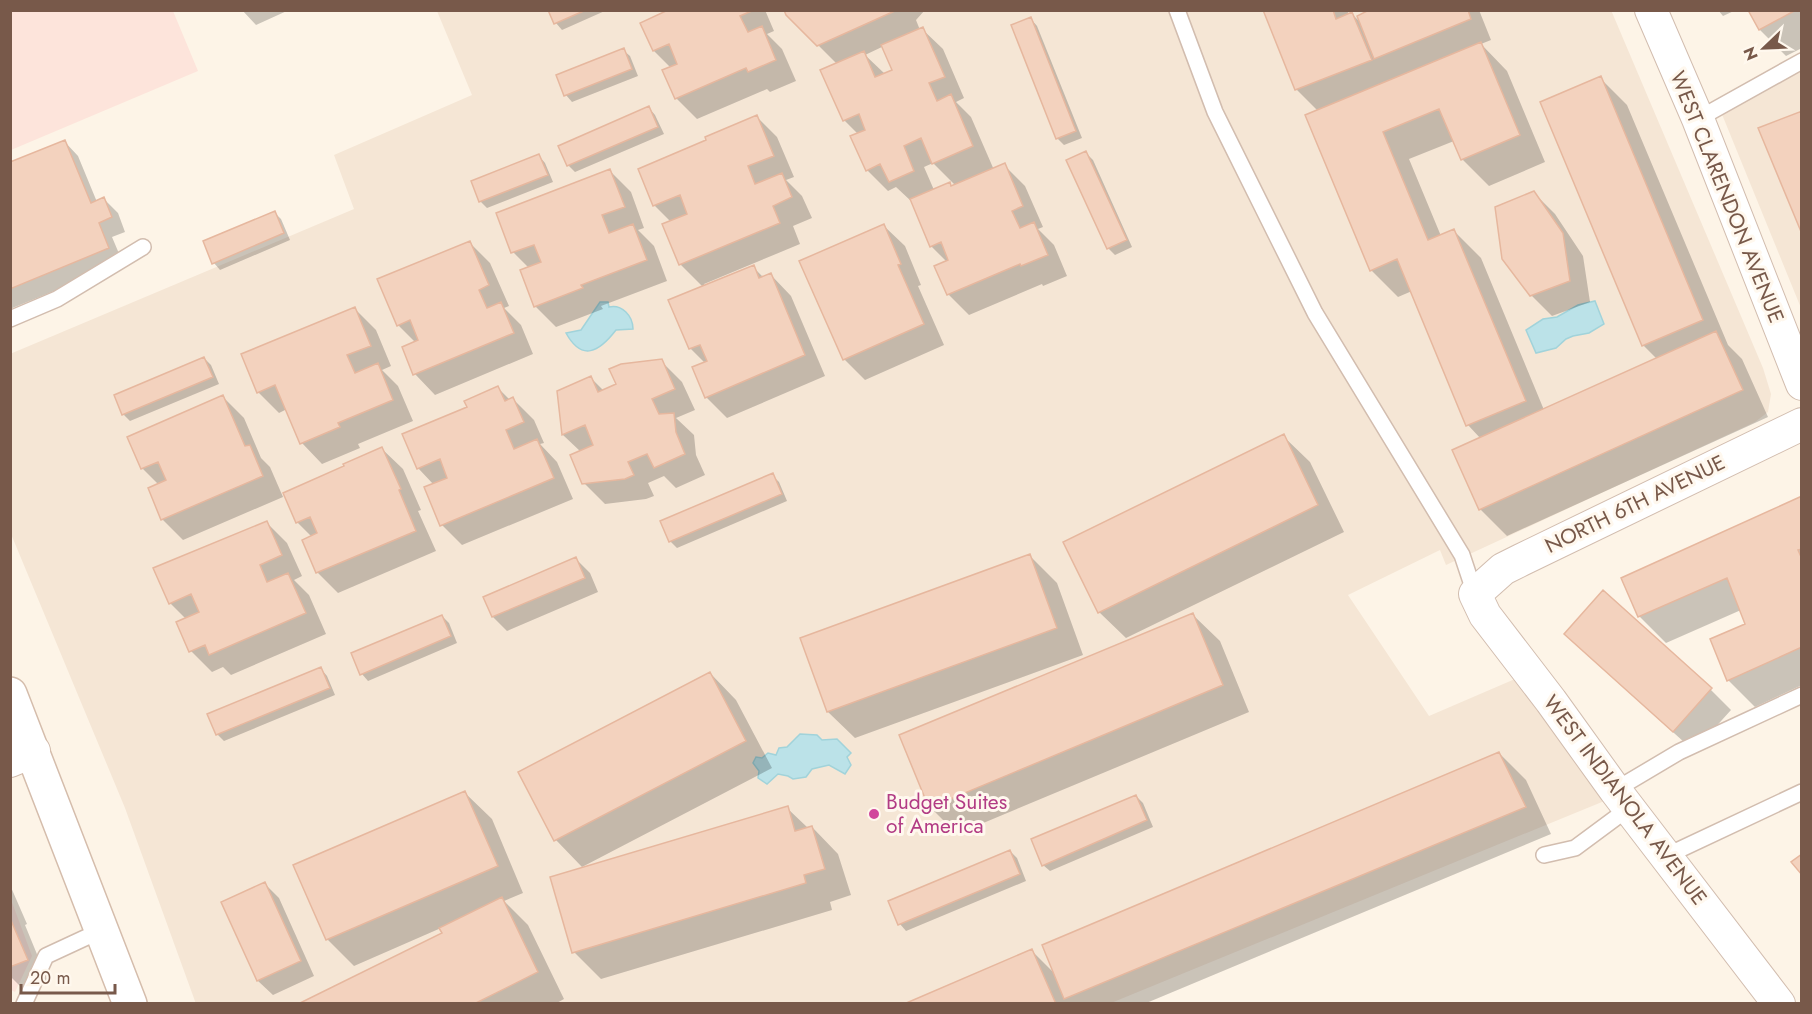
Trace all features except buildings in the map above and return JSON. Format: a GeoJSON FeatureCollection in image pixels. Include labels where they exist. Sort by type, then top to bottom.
{"type":"FeatureCollection","features":[{"type":"Feature","properties":{"kind":"main road"},"geometry":{"type":"LineString","coordinates":[[10,694],[22,756],[102,930],[130,1004]]}},
{"type":"Feature","properties":{"kind":"street","name":"WEST CLARENDON AVENUE"},"geometry":{"type":"LineString","coordinates":[[1651,10],[1698,119],[1802,384]]}},
{"type":"Feature","properties":{"kind":"street","name":"NORTH 6TH AVENUE"},"geometry":{"type":"LineString","coordinates":[[1475,594],[1503,569],[1802,424]]}},
{"type":"Feature","properties":{"kind":"street","name":"WEST INDIANOLA AVENUE"},"geometry":{"type":"LineString","coordinates":[[1475,594],[1485,615],[1779,1004]]}},
{"type":"Feature","properties":{"kind":"lane"},"geometry":{"type":"LineString","coordinates":[[1176,10],[1215,112],[1315,312],[1462,555],[1475,594]]}},
{"type":"Feature","properties":{"kind":"lane"},"geometry":{"type":"LineString","coordinates":[[1698,119],[1802,61]]}},
{"type":"Feature","properties":{"kind":"lane"},"geometry":{"type":"LineString","coordinates":[[10,319],[57,299],[143,247]]}},
{"type":"Feature","properties":{"kind":"lane"},"geometry":{"type":"LineString","coordinates":[[1544,855],[1575,848],[1622,799],[1679,752],[1802,695]]}},
{"type":"Feature","properties":{"kind":"lane"},"geometry":{"type":"LineString","coordinates":[[1666,856],[1802,792]]}},
{"type":"Feature","properties":{"kind":"lane"},"geometry":{"type":"LineString","coordinates":[[24,1004],[46,956],[102,930]]}},
{"type":"Feature","properties":{"kind":"shaded area"},"geometry":{"type":"Polygon","coordinates":[[[11,10],[173,11],[198,71],[11,150],[11,10]]]}},
{"type":"Feature","properties":{"kind":"shaded area"},"geometry":{"type":"Polygon","coordinates":[[[1611,10],[1763,368],[1771,394],[1768,412],[1755,422],[1446,565],[1440,550],[1348,595],[1429,716],[1529,673],[1619,795],[1111,1003],[196,1004],[125,808],[11,534],[10,354],[354,209],[334,155],[472,95],[437,11],[1611,10]]]}},
{"type":"Feature","properties":{"kind":"shaded area"},"geometry":{"type":"Polygon","coordinates":[[[1801,61],[1801,308],[1719,107],[1801,61]]]}},
{"type":"Feature","properties":{"kind":"shaded area"},"geometry":{"type":"Polygon","coordinates":[[[10,897],[32,956],[15,992],[11,990],[10,897]]]}},
{"type":"Feature","properties":{"kind":"water"},"geometry":{"type":"Polygon","coordinates":[[[1595,301],[1604,324],[1589,333],[1566,339],[1556,348],[1536,353],[1526,330],[1543,319],[1557,317],[1578,305],[1595,301]]]}},
{"type":"Feature","properties":{"kind":"water"},"geometry":{"type":"Polygon","coordinates":[[[600,302],[608,302],[609,307],[618,307],[626,312],[633,324],[633,329],[616,330],[597,348],[584,351],[572,342],[566,333],[581,330],[600,302]]]}},
{"type":"Feature","properties":{"kind":"water"},"geometry":{"type":"Polygon","coordinates":[[[800,734],[817,735],[822,740],[837,739],[851,753],[847,757],[851,765],[845,774],[829,765],[812,769],[806,777],[793,779],[778,774],[767,784],[758,778],[759,771],[753,763],[756,757],[762,758],[768,753],[776,755],[779,748],[787,747],[800,734]]]}},
{"type":"Feature","properties":{"kind":"place","name":"Budget Suites of America"},"geometry":{"type":"Point","coordinates":[874,814]}}]}
